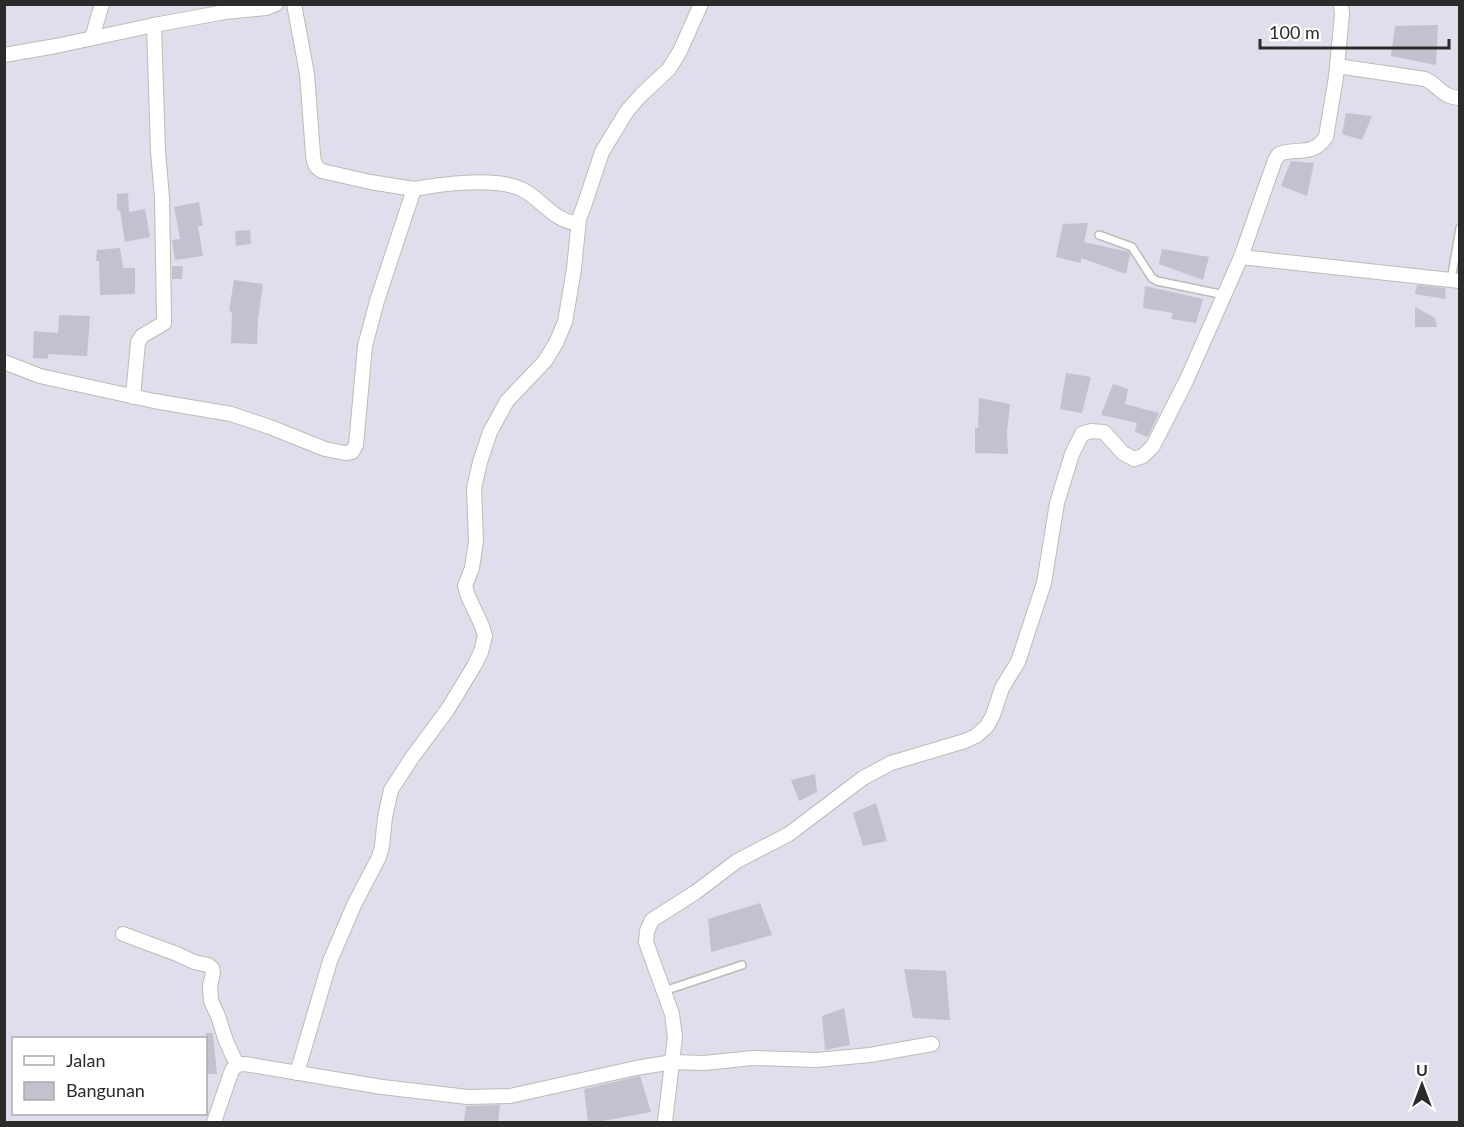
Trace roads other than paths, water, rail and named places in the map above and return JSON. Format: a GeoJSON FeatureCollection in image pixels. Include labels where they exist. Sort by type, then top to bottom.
{"type":"FeatureCollection","features":[{"type":"Feature","properties":{"kind":"street"},"geometry":{"type":"LineString","coordinates":[[92,38],[102,4]]}},
{"type":"Feature","properties":{"kind":"street"},"geometry":{"type":"LineString","coordinates":[[4,55],[225,12],[266,8],[276,4]]}},
{"type":"Feature","properties":{"kind":"street"},"geometry":{"type":"LineString","coordinates":[[294,4],[307,74],[314,164],[317,168],[370,182],[414,189],[439,184],[508,185],[522,189],[556,216],[572,223],[576,223],[579,219]]}},
{"type":"Feature","properties":{"kind":"street"},"geometry":{"type":"LineString","coordinates":[[297,1073],[330,961],[354,905],[379,857],[391,790],[448,709],[481,652],[485,636],[465,586],[472,568],[477,541],[474,488],[490,432],[507,401],[545,361],[565,322],[579,219],[602,152],[627,111],[669,69],[680,51],[701,4]]}},
{"type":"Feature","properties":{"kind":"street"},"geometry":{"type":"LineString","coordinates":[[665,1122],[675,1037],[672,1014],[646,942],[647,931],[652,920],[696,892],[736,861],[789,834],[862,778],[891,763],[965,741],[976,736],[987,726],[1002,688],[1018,662],[1044,583],[1057,503],[1072,454],[1082,434],[1091,431],[1104,432],[1123,453],[1134,459],[1143,456],[1153,446],[1242,257],[1275,160],[1279,154],[1288,151],[1314,150],[1326,137],[1337,66],[1341,4]]}},
{"type":"Feature","properties":{"kind":"street"},"geometry":{"type":"LineString","coordinates":[[133,397],[138,342],[142,336],[164,323],[162,198],[158,151],[154,25]]}},
{"type":"Feature","properties":{"kind":"street"},"geometry":{"type":"LineString","coordinates":[[1337,66],[1425,79],[1445,94],[1460,98]]}},
{"type":"Feature","properties":{"kind":"street"},"geometry":{"type":"LineString","coordinates":[[4,362],[40,376],[154,402],[231,414],[270,426],[325,449],[352,452],[356,445],[365,346],[377,301],[414,189]]}},
{"type":"Feature","properties":{"kind":"street"},"geometry":{"type":"LineString","coordinates":[[1242,257],[1455,281]]}},
{"type":"Feature","properties":{"kind":"street"},"geometry":{"type":"LineString","coordinates":[[123,934],[212,968],[211,1001],[237,1065]]}},
{"type":"Feature","properties":{"kind":"street"},"geometry":{"type":"LineString","coordinates":[[214,1122],[232,1070],[237,1065],[245,1064],[382,1087],[468,1097],[510,1096],[673,1062],[704,1063],[753,1058],[816,1060],[870,1055],[932,1044]]}},
{"type":"Feature","properties":{"kind":"lane"},"geometry":{"type":"LineString","coordinates":[[1455,281],[1460,228]]}},
{"type":"Feature","properties":{"kind":"lane"},"geometry":{"type":"LineString","coordinates":[[1099,235],[1132,247],[1152,278],[1156,280],[1225,295]]}},
{"type":"Feature","properties":{"kind":"lane"},"geometry":{"type":"LineString","coordinates":[[664,991],[742,965]]}}]}
